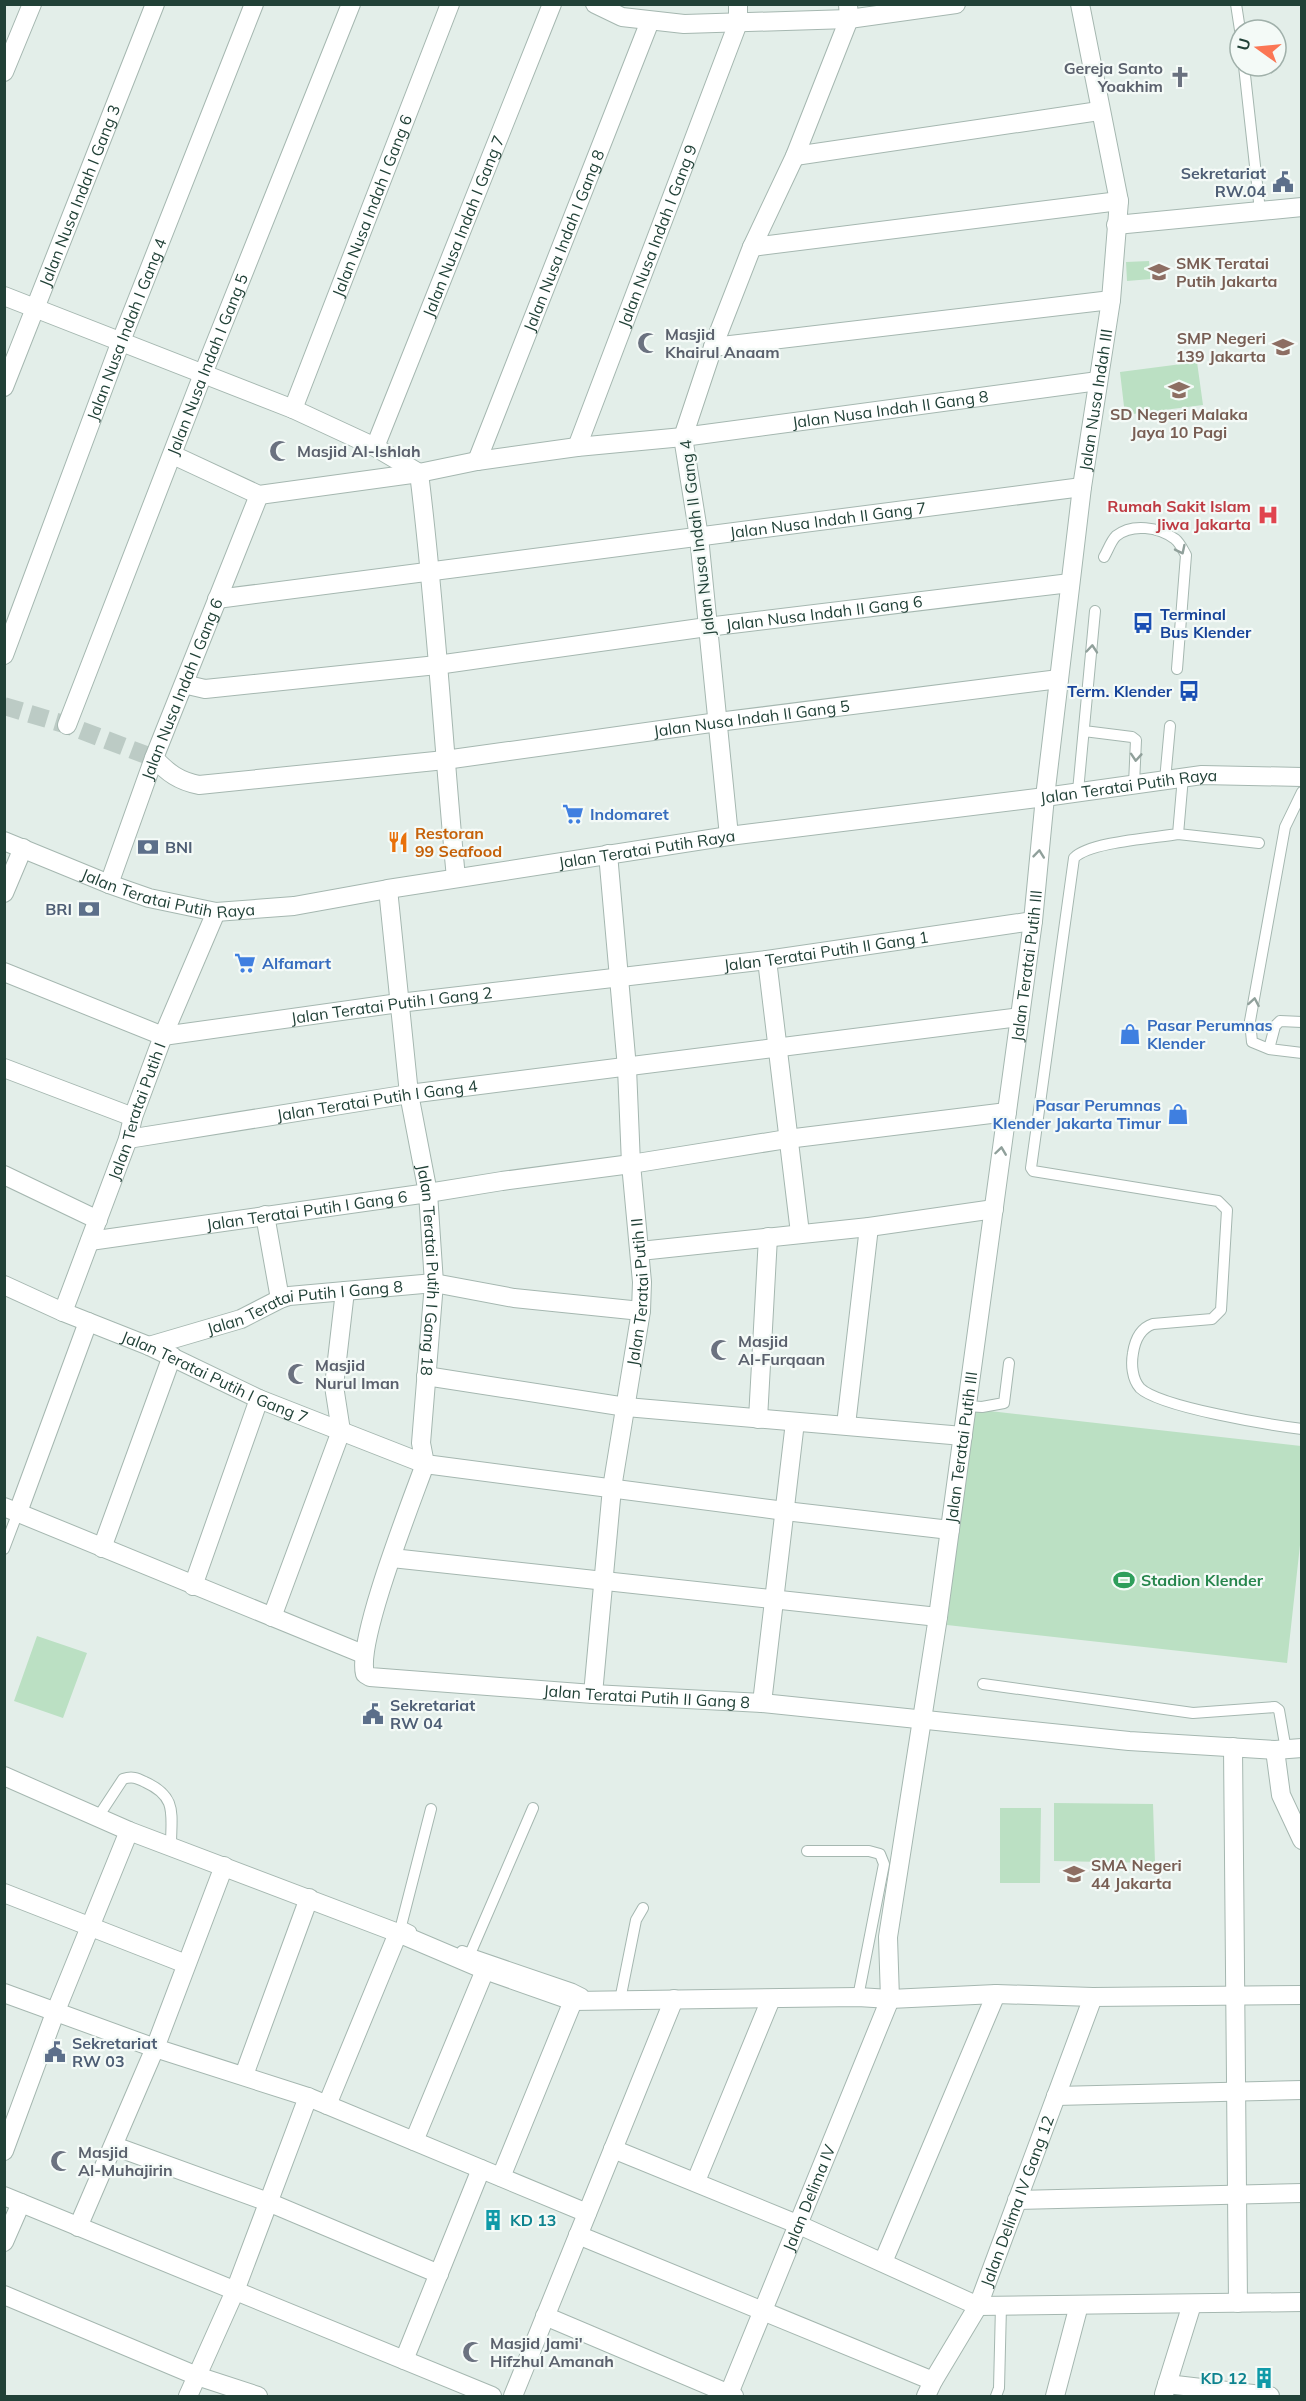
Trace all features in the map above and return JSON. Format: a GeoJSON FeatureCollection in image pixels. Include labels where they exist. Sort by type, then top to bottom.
{"type":"FeatureCollection","features":[{"type":"Feature","properties":{"kind":"street"},"geometry":{"type":"LineString","coordinates":[[4,72],[32,4]]}},
{"type":"Feature","properties":{"kind":"street","name":"Jalan Nusa Indah I Gang 3"},"geometry":{"type":"LineString","coordinates":[[4,387],[154,4]]}},
{"type":"Feature","properties":{"kind":"street","name":"Jalan Nusa Indah I Gang 4"},"geometry":{"type":"LineString","coordinates":[[4,655],[121,340],[254,4]]}},
{"type":"Feature","properties":{"kind":"street","name":"Jalan Nusa Indah I Gang 5"},"geometry":{"type":"LineString","coordinates":[[67,725],[203,374],[351,4]]}},
{"type":"Feature","properties":{"kind":"street","name":"Jalan Nusa Indah I Gang 6"},"geometry":{"type":"LineString","coordinates":[[292,409],[450,4]]}},
{"type":"Feature","properties":{"kind":"street","name":"Jalan Nusa Indah I Gang 7"},"geometry":{"type":"LineString","coordinates":[[375,447],[552,4]]}},
{"type":"Feature","properties":{"kind":"street"},"geometry":{"type":"LineString","coordinates":[[595,4],[622,17],[684,24],[738,23],[956,4]]}},
{"type":"Feature","properties":{"kind":"street"},"geometry":{"type":"LineString","coordinates":[[738,4],[738,23]]}},
{"type":"Feature","properties":{"kind":"street","name":"Jalan Nusa Indah III"},"geometry":{"type":"LineString","coordinates":[[1045,797],[1082,488],[1111,300],[1119,201],[1099,111],[1080,4]]}},
{"type":"Feature","properties":{"kind":"street","name":"Jalan Nusa Indah II Gang 4"},"geometry":{"type":"LineString","coordinates":[[729,836],[699,537],[683,437],[713,347],[752,247],[795,156],[848,12]]}},
{"type":"Feature","properties":{"kind":"street","name":"Jalan Nusa Indah I Gang 8"},"geometry":{"type":"LineString","coordinates":[[477,461],[650,21]]}},
{"type":"Feature","properties":{"kind":"street","name":"Jalan Nusa Indah I Gang 9"},"geometry":{"type":"LineString","coordinates":[[577,447],[738,23]]}},
{"type":"Feature","properties":{"kind":"street"},"geometry":{"type":"LineString","coordinates":[[795,156],[1099,111]]}},
{"type":"Feature","properties":{"kind":"street"},"geometry":{"type":"LineString","coordinates":[[752,247],[1119,201]]}},
{"type":"Feature","properties":{"kind":"street"},"geometry":{"type":"LineString","coordinates":[[1116,225],[1302,207]]}},
{"type":"Feature","properties":{"kind":"street"},"geometry":{"type":"LineString","coordinates":[[4,296],[292,409],[375,447],[419,473],[432,573],[437,665],[456,878]]}},
{"type":"Feature","properties":{"kind":"street"},"geometry":{"type":"LineString","coordinates":[[713,347],[1111,300]]}},
{"type":"Feature","properties":{"kind":"street","name":"Jalan Nusa Indah II Gang 8"},"geometry":{"type":"LineString","coordinates":[[260,495],[419,473],[477,461],[577,447],[683,437],[1098,381]]}},
{"type":"Feature","properties":{"kind":"street"},"geometry":{"type":"LineString","coordinates":[[173,455],[260,495]]}},
{"type":"Feature","properties":{"kind":"street","name":"Jalan Nusa Indah II Gang 7"},"geometry":{"type":"LineString","coordinates":[[217,599],[1082,488]]}},
{"type":"Feature","properties":{"kind":"street","name":"Jalan Nusa Indah I Gang 6"},"geometry":{"type":"LineString","coordinates":[[108,884],[154,758],[260,495]]}},
{"type":"Feature","properties":{"kind":"street","name":"Jalan Nusa Indah II Gang 6"},"geometry":{"type":"LineString","coordinates":[[186,681],[192,686],[205,689],[437,665],[707,627],[1070,583]]}},
{"type":"Feature","properties":{"kind":"street","name":"Jalan Nusa Indah II Gang 5"},"geometry":{"type":"LineString","coordinates":[[154,758],[171,775],[183,782],[199,785],[445,760],[718,722],[1059,679]]}},
{"type":"Feature","properties":{"kind":"street","name":"Jalan Teratai Putih Raya"},"geometry":{"type":"LineString","coordinates":[[4,841],[108,884],[149,898],[216,912],[294,906],[388,888],[729,836],[1045,797],[1184,777],[1202,775],[1302,777]]}},
{"type":"Feature","properties":{"kind":"street","name":"Jalan Teratai Putih III"},"geometry":{"type":"LineString","coordinates":[[890,1999],[888,1937],[938,1617],[963,1436],[1033,921],[1045,797]]}},
{"type":"Feature","properties":{"kind":"street"},"geometry":{"type":"LineString","coordinates":[[4,893],[23,848]]}},
{"type":"Feature","properties":{"kind":"street","name":"Jalan Teratai Putih II"},"geometry":{"type":"LineString","coordinates":[[593,1694],[612,1488],[640,1311],[642,1282],[630,1164],[627,1068],[608,854]]}},
{"type":"Feature","properties":{"kind":"street","name":"Jalan Teratai Putih I Gang 18"},"geometry":{"type":"LineString","coordinates":[[363,1654],[392,1558],[425,1464],[421,1443],[434,1283],[428,1193],[409,1094],[388,888]]}},
{"type":"Feature","properties":{"kind":"street","name":"Jalan Teratai Putih I"},"geometry":{"type":"LineString","coordinates":[[63,1312],[128,1139],[133,1117],[163,1036],[216,912]]}},
{"type":"Feature","properties":{"kind":"street","name":"Jalan Teratai Putih II Gang 1"},"geometry":{"type":"LineString","coordinates":[[620,979],[1033,921]]}},
{"type":"Feature","properties":{"kind":"street"},"geometry":{"type":"LineString","coordinates":[[767,960],[800,1233]]}},
{"type":"Feature","properties":{"kind":"street"},"geometry":{"type":"LineString","coordinates":[[4,972],[163,1036]]}},
{"type":"Feature","properties":{"kind":"street","name":"Jalan Teratai Putih I Gang 2"},"geometry":{"type":"LineString","coordinates":[[163,1036],[399,1003],[620,979]]}},
{"type":"Feature","properties":{"kind":"street","name":"Jalan Teratai Putih I Gang 4"},"geometry":{"type":"LineString","coordinates":[[128,1139],[409,1094],[1020,1017]]}},
{"type":"Feature","properties":{"kind":"street"},"geometry":{"type":"LineString","coordinates":[[4,1068],[133,1117]]}},
{"type":"Feature","properties":{"kind":"street","name":"Jalan Teratai Putih I Gang 6"},"geometry":{"type":"LineString","coordinates":[[90,1241],[428,1193],[502,1180],[630,1164],[787,1139],[1007,1112]]}},
{"type":"Feature","properties":{"kind":"street"},"geometry":{"type":"LineString","coordinates":[[4,1175],[98,1220]]}},
{"type":"Feature","properties":{"kind":"street"},"geometry":{"type":"LineString","coordinates":[[640,1251],[869,1227],[994,1209]]}},
{"type":"Feature","properties":{"kind":"street"},"geometry":{"type":"LineString","coordinates":[[265,1215],[280,1299]]}},
{"type":"Feature","properties":{"kind":"street"},"geometry":{"type":"LineString","coordinates":[[846,1425],[869,1227]]}},
{"type":"Feature","properties":{"kind":"street"},"geometry":{"type":"LineString","coordinates":[[758,1419],[768,1237]]}},
{"type":"Feature","properties":{"kind":"street","name":"Jalan Teratai Putih I Gang 8"},"geometry":{"type":"LineString","coordinates":[[149,1346],[240,1319],[280,1299],[434,1283],[514,1298],[640,1311]]}},
{"type":"Feature","properties":{"kind":"street","name":"Jalan Teratai Putih I Gang 7"},"geometry":{"type":"LineString","coordinates":[[5,1286],[172,1356],[259,1399],[425,1464],[950,1530]]}},
{"type":"Feature","properties":{"kind":"street"},"geometry":{"type":"LineString","coordinates":[[272,1617],[341,1431],[334,1386],[345,1291]]}},
{"type":"Feature","properties":{"kind":"street"},"geometry":{"type":"LineString","coordinates":[[88,1322],[11,1510],[363,1654]]}},
{"type":"Feature","properties":{"kind":"street"},"geometry":{"type":"LineString","coordinates":[[102,1548],[172,1356]]}},
{"type":"Feature","properties":{"kind":"street"},"geometry":{"type":"LineString","coordinates":[[426,1376],[626,1407],[963,1436]]}},
{"type":"Feature","properties":{"kind":"street"},"geometry":{"type":"LineString","coordinates":[[193,1586],[259,1399]]}},
{"type":"Feature","properties":{"kind":"street"},"geometry":{"type":"LineString","coordinates":[[762,1703],[795,1422]]}},
{"type":"Feature","properties":{"kind":"street"},"geometry":{"type":"LineString","coordinates":[[392,1558],[938,1617]]}},
{"type":"Feature","properties":{"kind":"street","name":"Jalan Teratai Putih II Gang 8"},"geometry":{"type":"LineString","coordinates":[[363,1654],[364,1671],[370,1677],[593,1694],[762,1703],[922,1720]]}},
{"type":"Feature","properties":{"kind":"street"},"geometry":{"type":"LineString","coordinates":[[922,1720],[1129,1741],[1290,1750],[1281,1795],[1302,1840]]}},
{"type":"Feature","properties":{"kind":"street"},"geometry":{"type":"LineString","coordinates":[[1233,1747],[1238,2303]]}},
{"type":"Feature","properties":{"kind":"street"},"geometry":{"type":"LineString","coordinates":[[4,1776],[129,1831],[398,1933],[485,1970],[578,2001],[858,1996],[890,1999],[996,1994],[1093,1997],[1302,1995]]}},
{"type":"Feature","properties":{"kind":"street"},"geometry":{"type":"LineString","coordinates":[[4,2151],[12,2102],[55,2013],[129,1831]]}},
{"type":"Feature","properties":{"kind":"street"},"geometry":{"type":"LineString","coordinates":[[78,2227],[154,2048],[224,1866]]}},
{"type":"Feature","properties":{"kind":"street"},"geometry":{"type":"LineString","coordinates":[[4,1893],[186,1964]]}},
{"type":"Feature","properties":{"kind":"street"},"geometry":{"type":"LineString","coordinates":[[244,2075],[309,1899]]}},
{"type":"Feature","properties":{"kind":"street"},"geometry":{"type":"LineString","coordinates":[[327,2104],[398,1933]]}},
{"type":"Feature","properties":{"kind":"street"},"geometry":{"type":"LineString","coordinates":[[414,2141],[485,1970]]}},
{"type":"Feature","properties":{"kind":"street"},"geometry":{"type":"LineString","coordinates":[[4,1993],[154,2048],[244,2075],[327,2104],[587,2213]]}},
{"type":"Feature","properties":{"kind":"street"},"geometry":{"type":"LineString","coordinates":[[883,2262],[996,1994]]}},
{"type":"Feature","properties":{"kind":"street","name":"Jalan Delima IV Gang 12"},"geometry":{"type":"LineString","coordinates":[[929,2389],[978,2306],[1093,1997]]}},
{"type":"Feature","properties":{"kind":"street"},"geometry":{"type":"LineString","coordinates":[[513,2397],[674,1999]]}},
{"type":"Feature","properties":{"kind":"street"},"geometry":{"type":"LineString","coordinates":[[696,2181],[771,1999]]}},
{"type":"Feature","properties":{"kind":"street","name":"Jalan Delima IV"},"geometry":{"type":"LineString","coordinates":[[730,2396],[797,2223],[890,1999]]}},
{"type":"Feature","properties":{"kind":"street"},"geometry":{"type":"LineString","coordinates":[[501,2177],[578,2001]]}},
{"type":"Feature","properties":{"kind":"street"},"geometry":{"type":"LineString","coordinates":[[1056,2096],[1302,2090]]}},
{"type":"Feature","properties":{"kind":"street"},"geometry":{"type":"LineString","coordinates":[[188,2397],[234,2291],[308,2097]]}},
{"type":"Feature","properties":{"kind":"street"},"geometry":{"type":"LineString","coordinates":[[114,2146],[268,2202],[439,2274]]}},
{"type":"Feature","properties":{"kind":"street"},"geometry":{"type":"LineString","coordinates":[[613,2149],[797,2223],[978,2306],[1302,2302]]}},
{"type":"Feature","properties":{"kind":"street"},"geometry":{"type":"LineString","coordinates":[[404,2360],[481,2169]]}},
{"type":"Feature","properties":{"kind":"street"},"geometry":{"type":"LineString","coordinates":[[1017,2200],[1302,2193]]}},
{"type":"Feature","properties":{"kind":"street"},"geometry":{"type":"LineString","coordinates":[[4,2241],[13,2200],[492,2397]]}},
{"type":"Feature","properties":{"kind":"street"},"geometry":{"type":"LineString","coordinates":[[578,2235],[763,2309],[929,2389]]}},
{"type":"Feature","properties":{"kind":"street"},"geometry":{"type":"LineString","coordinates":[[4,2295],[197,2376],[258,2397]]}},
{"type":"Feature","properties":{"kind":"street"},"geometry":{"type":"LineString","coordinates":[[1192,2304],[1165,2390],[1270,2397]]}},
{"type":"Feature","properties":{"kind":"street"},"geometry":{"type":"LineString","coordinates":[[1055,2397],[1079,2305]]}},
{"type":"Feature","properties":{"kind":"street"},"geometry":{"type":"LineString","coordinates":[[545,2316],[730,2396]]}},
{"type":"Feature","properties":{"kind":"lane"},"geometry":{"type":"LineString","coordinates":[[1245,78],[1260,211]]}},
{"type":"Feature","properties":{"kind":"lane"},"geometry":{"type":"LineString","coordinates":[[1104,557],[1114,538],[1126,530],[1141,528],[1164,532],[1177,541],[1186,555],[1177,669]]}},
{"type":"Feature","properties":{"kind":"lane"},"geometry":{"type":"LineString","coordinates":[[1078,791],[1095,611]]}},
{"type":"Feature","properties":{"kind":"lane"},"geometry":{"type":"LineString","coordinates":[[1165,780],[1170,726]]}},
{"type":"Feature","properties":{"kind":"lane"},"geometry":{"type":"LineString","coordinates":[[1084,731],[1132,737],[1136,740],[1134,784]]}},
{"type":"Feature","properties":{"kind":"lane"},"geometry":{"type":"LineString","coordinates":[[1178,834],[1184,777]]}},
{"type":"Feature","properties":{"kind":"lane"},"geometry":{"type":"LineString","coordinates":[[1302,792],[1285,827],[1250,1021],[1252,1042],[1269,1049],[1302,1053]]}},
{"type":"Feature","properties":{"kind":"lane"},"geometry":{"type":"LineString","coordinates":[[1259,843],[1178,834],[1098,846],[1083,851],[1074,858],[1031,1168],[1033,1171],[1218,1201],[1223,1204],[1227,1210],[1221,1310],[1212,1319],[1153,1324],[1145,1327],[1138,1336],[1132,1353],[1133,1378],[1151,1395],[1175,1405],[1302,1429]]}},
{"type":"Feature","properties":{"kind":"lane"},"geometry":{"type":"LineString","coordinates":[[1269,1049],[1275,1026],[1280,1021],[1302,1022]]}},
{"type":"Feature","properties":{"kind":"lane"},"geometry":{"type":"LineString","coordinates":[[967,1406],[982,1407],[1004,1402],[1009,1363]]}},
{"type":"Feature","properties":{"kind":"lane"},"geometry":{"type":"LineString","coordinates":[[4,1549],[11,1510]]}},
{"type":"Feature","properties":{"kind":"lane"},"geometry":{"type":"LineString","coordinates":[[983,1684],[1194,1713],[1275,1707],[1280,1710],[1290,1750]]}},
{"type":"Feature","properties":{"kind":"lane"},"geometry":{"type":"LineString","coordinates":[[98,1818],[123,1779],[135,1777],[160,1789],[167,1797],[170,1806],[171,1846]]}},
{"type":"Feature","properties":{"kind":"lane"},"geometry":{"type":"LineString","coordinates":[[470,1954],[532,1808]]}},
{"type":"Feature","properties":{"kind":"lane"},"geometry":{"type":"LineString","coordinates":[[431,1809],[401,1926],[470,1954],[573,1989],[583,1994],[578,2001]]}},
{"type":"Feature","properties":{"kind":"lane"},"geometry":{"type":"LineString","coordinates":[[807,1851],[869,1851],[880,1854],[884,1864],[858,1996]]}},
{"type":"Feature","properties":{"kind":"lane"},"geometry":{"type":"LineString","coordinates":[[620,2000],[636,1920],[644,1908]]}},
{"type":"Feature","properties":{"kind":"lane"},"geometry":{"type":"LineString","coordinates":[[996,2397],[999,2388],[1001,2306]]}},
{"type":"Feature","properties":{"kind":"green space"},"geometry":{"type":"Polygon","coordinates":[[[1149,261],[1151,279],[1127,281],[1126,262],[1149,261]]]}},
{"type":"Feature","properties":{"kind":"green space"},"geometry":{"type":"Polygon","coordinates":[[[1197,362],[1203,405],[1125,415],[1120,372],[1197,362]]]}},
{"type":"Feature","properties":{"kind":"green space","name":"Stadion Klender"},"geometry":{"type":"Polygon","coordinates":[[[972,1409],[1301,1446],[1301,1536],[1287,1663],[947,1625],[972,1409]]]}},
{"type":"Feature","properties":{"kind":"green space"},"geometry":{"type":"Polygon","coordinates":[[[37,1636],[87,1653],[63,1718],[14,1701],[37,1636]]]}},
{"type":"Feature","properties":{"kind":"green space"},"geometry":{"type":"Polygon","coordinates":[[[1054,1803],[1153,1804],[1155,1863],[1054,1861],[1054,1803]]]}},
{"type":"Feature","properties":{"kind":"green space"},"geometry":{"type":"Polygon","coordinates":[[[1000,1808],[1041,1808],[1040,1883],[1000,1883],[1000,1808]]]}},
{"type":"Feature","properties":{"kind":"tunnel"},"geometry":{"type":"LineString","coordinates":[[4,706],[67,725],[154,758]]}},
{"type":"Feature","properties":{"kind":"place","name":"Gereja Santo Yoakhim"},"geometry":{"type":"Point","coordinates":[1180,77]}},
{"type":"Feature","properties":{"kind":"place","name":"Sekretariat RW.04"},"geometry":{"type":"Point","coordinates":[1283,182]}},
{"type":"Feature","properties":{"kind":"place","name":"SMK Teratai Putih Jakarta"},"geometry":{"type":"Point","coordinates":[1159,272]}},
{"type":"Feature","properties":{"kind":"place","name":"Masjid Khairul Anaam"},"geometry":{"type":"Point","coordinates":[648,343]}},
{"type":"Feature","properties":{"kind":"place","name":"SMP Negeri 139 Jakarta"},"geometry":{"type":"Point","coordinates":[1283,347]}},
{"type":"Feature","properties":{"kind":"place","name":"SD Negeri Malaka Jaya 10 Pagi"},"geometry":{"type":"Point","coordinates":[1179,390]}},
{"type":"Feature","properties":{"kind":"place","name":"Masjid Al-Ishlah"},"geometry":{"type":"Point","coordinates":[280,451]}},
{"type":"Feature","properties":{"kind":"place","name":"Rumah Sakit Islam Jiwa Jakarta"},"geometry":{"type":"Point","coordinates":[1268,515]}},
{"type":"Feature","properties":{"kind":"place","name":"Terminal Bus Klender"},"geometry":{"type":"Point","coordinates":[1143,623]}},
{"type":"Feature","properties":{"kind":"place","name":"Term. Klender"},"geometry":{"type":"Point","coordinates":[1189,691]}},
{"type":"Feature","properties":{"kind":"place","name":"Indomaret"},"geometry":{"type":"Point","coordinates":[573,814]}},
{"type":"Feature","properties":{"kind":"place","name":"Restoran 99 Seafood"},"geometry":{"type":"Point","coordinates":[398,842]}},
{"type":"Feature","properties":{"kind":"place","name":"BNI"},"geometry":{"type":"Point","coordinates":[148,847]}},
{"type":"Feature","properties":{"kind":"place","name":"BRI"},"geometry":{"type":"Point","coordinates":[89,909]}},
{"type":"Feature","properties":{"kind":"place","name":"Alfamart"},"geometry":{"type":"Point","coordinates":[245,963]}},
{"type":"Feature","properties":{"kind":"place","name":"Pasar Perumnas Klender"},"geometry":{"type":"Point","coordinates":[1130,1034]}},
{"type":"Feature","properties":{"kind":"place","name":"Pasar Perumnas Klender Jakarta Timur"},"geometry":{"type":"Point","coordinates":[1178,1114]}},
{"type":"Feature","properties":{"kind":"place","name":"Masjid Al-Furqaan"},"geometry":{"type":"Point","coordinates":[721,1350]}},
{"type":"Feature","properties":{"kind":"place","name":"Masjid Nurul Iman"},"geometry":{"type":"Point","coordinates":[298,1374]}},
{"type":"Feature","properties":{"kind":"place","name":"Stadion Klender"},"geometry":{"type":"Point","coordinates":[1124,1580]}},
{"type":"Feature","properties":{"kind":"place","name":"Sekretariat RW 04"},"geometry":{"type":"Point","coordinates":[373,1714]}},
{"type":"Feature","properties":{"kind":"place","name":"SMA Negeri 44 Jakarta"},"geometry":{"type":"Point","coordinates":[1074,1874]}},
{"type":"Feature","properties":{"kind":"place","name":"Sekretariat RW 03"},"geometry":{"type":"Point","coordinates":[55,2052]}},
{"type":"Feature","properties":{"kind":"place","name":"Masjid Al-Muhajirin"},"geometry":{"type":"Point","coordinates":[61,2161]}},
{"type":"Feature","properties":{"kind":"place","name":"KD 13"},"geometry":{"type":"Point","coordinates":[493,2220]}},
{"type":"Feature","properties":{"kind":"place","name":"Masjid Jami' Hifzhul Amanah"},"geometry":{"type":"Point","coordinates":[473,2352]}},
{"type":"Feature","properties":{"kind":"place","name":"KD 12"},"geometry":{"type":"Point","coordinates":[1264,2378]}}]}
